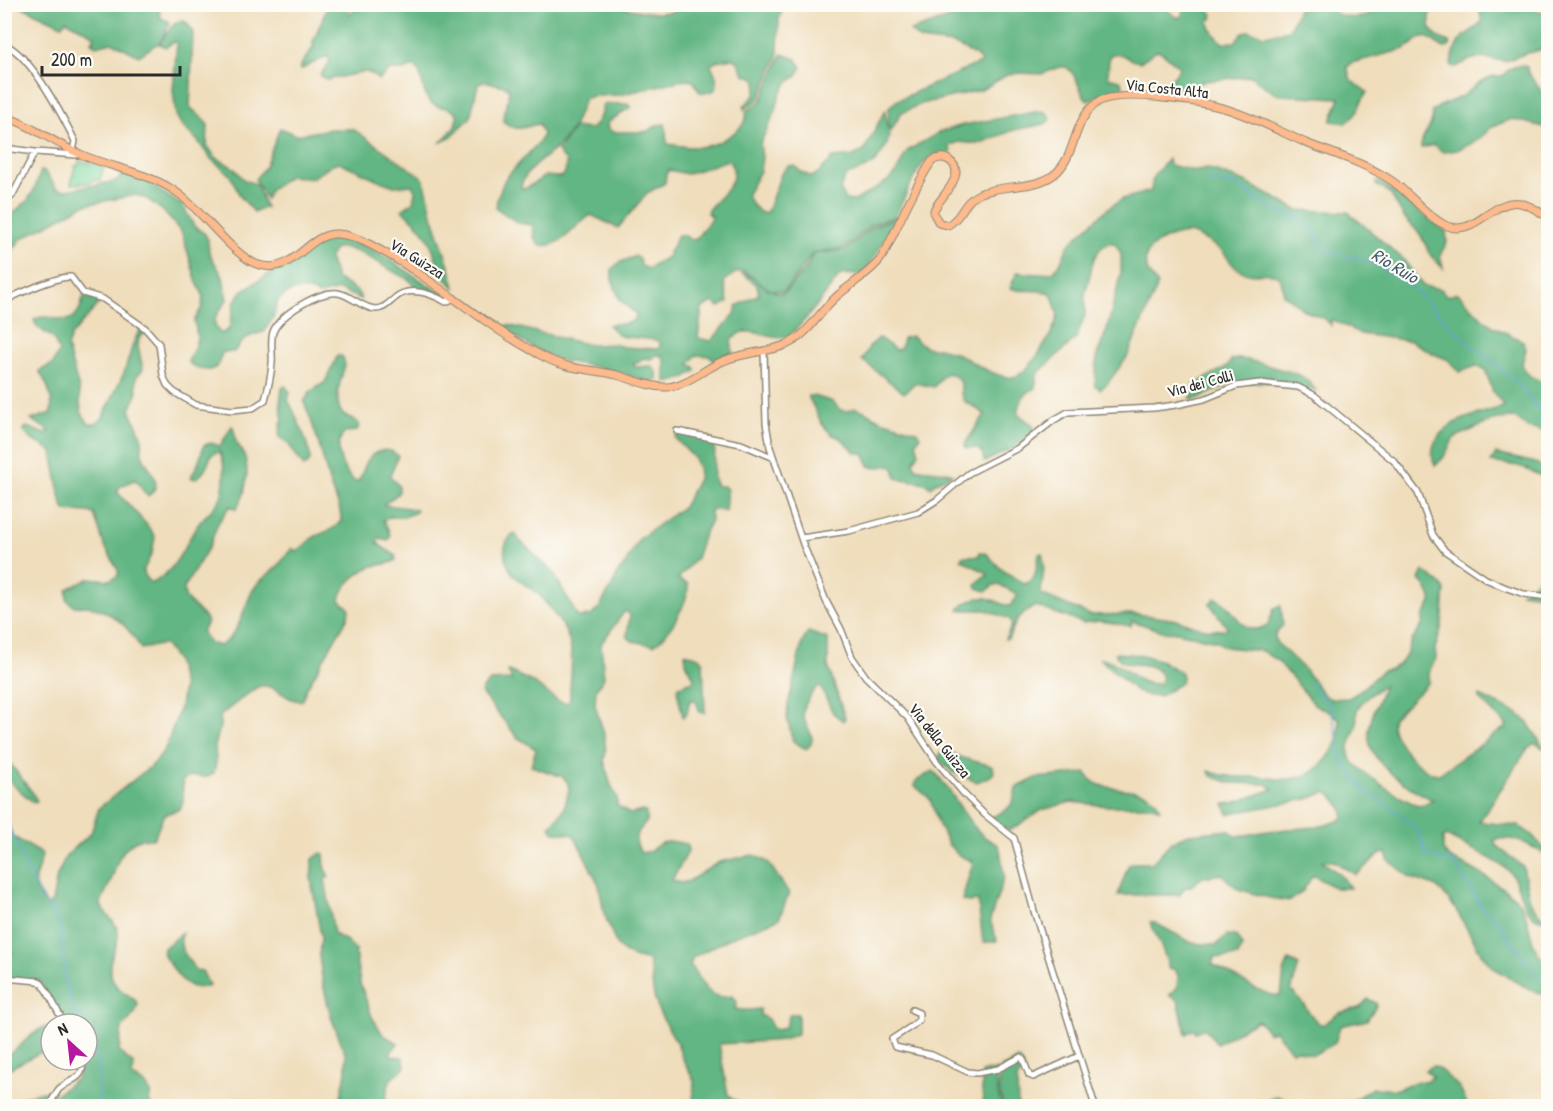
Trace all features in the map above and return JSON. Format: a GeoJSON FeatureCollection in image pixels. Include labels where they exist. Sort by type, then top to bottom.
{"type":"FeatureCollection","features":[{"type":"Feature","properties":{"kind":"main road","name":"Via Costa Alta"},"geometry":{"type":"LineString","coordinates":[[764,352],[788,344],[802,335],[837,295],[863,278],[873,268],[881,258],[932,161],[948,159],[954,167],[955,175],[952,184],[934,210],[939,223],[948,225],[958,218],[969,201],[978,194],[1041,180],[1057,172],[1065,161],[1083,118],[1099,102],[1113,97],[1183,101],[1234,112],[1375,171],[1397,184],[1437,220],[1449,226],[1462,228],[1472,225],[1511,203],[1524,204],[1548,217]]}},
{"type":"Feature","properties":{"kind":"main road","name":"Via Guizza"},"geometry":{"type":"LineString","coordinates":[[4,116],[77,153],[132,171],[167,186],[253,263],[277,267],[294,258],[320,238],[335,234],[344,234],[370,244],[398,260],[522,345],[558,364],[665,387],[690,379],[726,360],[764,352]]}},
{"type":"Feature","properties":{"kind":"street"},"geometry":{"type":"LineString","coordinates":[[4,45],[15,49],[21,55],[43,85],[75,141],[77,153],[35,152],[4,148]]}},
{"type":"Feature","properties":{"kind":"street"},"geometry":{"type":"LineString","coordinates":[[4,201],[12,196],[35,152]]}},
{"type":"Feature","properties":{"kind":"street"},"geometry":{"type":"LineString","coordinates":[[4,301],[24,291],[71,277],[83,293],[103,299],[145,328],[159,344],[163,375],[171,390],[196,405],[239,410],[258,406],[265,400],[275,330],[290,314],[307,302],[338,293],[374,309],[384,307],[399,294],[408,291],[433,295],[446,302],[454,298]]}},
{"type":"Feature","properties":{"kind":"street","name":"Via della Guizza"},"geometry":{"type":"LineString","coordinates":[[764,352],[766,423],[772,457],[826,601],[857,666],[872,684],[908,718],[937,762],[964,794],[984,814],[1014,838],[1031,903],[1095,1107]]}},
{"type":"Feature","properties":{"kind":"street","name":"Via dei Colli"},"geometry":{"type":"LineString","coordinates":[[801,538],[849,531],[918,512],[937,500],[969,473],[1018,448],[1068,412],[1154,408],[1193,402],[1236,386],[1259,383],[1287,385],[1307,390],[1394,460],[1418,493],[1432,535],[1445,551],[1486,579],[1524,594],[1548,597]]}},
{"type":"Feature","properties":{"kind":"street"},"geometry":{"type":"LineString","coordinates":[[677,431],[741,444],[772,457]]}},
{"type":"Feature","properties":{"kind":"street"},"geometry":{"type":"LineString","coordinates":[[4,978],[39,981],[57,1012]]}},
{"type":"Feature","properties":{"kind":"street"},"geometry":{"type":"LineString","coordinates":[[912,1010],[919,1013],[919,1020],[892,1039],[895,1047],[932,1055],[968,1072],[977,1073],[998,1069],[1021,1057],[1029,1075],[1033,1077],[1079,1056]]}},
{"type":"Feature","properties":{"kind":"street"},"geometry":{"type":"LineString","coordinates":[[49,1107],[60,1088],[82,1072]]}},
{"type":"Feature","properties":{"kind":"green space"},"geometry":{"type":"Polygon","coordinates":[[[362,4],[600,4],[655,13],[670,12],[694,5],[784,5],[779,19],[778,56],[759,99],[744,109],[744,106],[755,95],[757,82],[753,77],[745,75],[733,58],[716,61],[711,65],[717,85],[715,89],[707,93],[700,92],[693,81],[687,79],[619,95],[592,96],[584,99],[568,134],[525,177],[521,188],[525,189],[545,176],[564,175],[566,160],[561,157],[558,150],[575,127],[588,129],[593,127],[605,104],[627,104],[631,107],[608,122],[607,127],[612,132],[642,132],[665,124],[668,144],[702,147],[719,142],[739,128],[744,123],[746,111],[761,101],[782,54],[796,59],[802,67],[780,94],[776,110],[760,144],[762,157],[760,171],[747,194],[750,202],[761,213],[767,212],[781,174],[788,166],[795,166],[812,177],[833,158],[853,156],[864,151],[885,110],[889,136],[887,145],[873,164],[846,175],[840,189],[845,200],[855,201],[886,182],[896,173],[907,151],[940,132],[963,125],[1041,111],[1047,113],[1051,119],[1045,124],[1014,130],[978,144],[959,142],[949,146],[950,158],[938,155],[931,157],[916,175],[896,216],[871,225],[845,248],[812,253],[784,291],[770,290],[744,271],[737,272],[724,281],[728,302],[719,307],[713,302],[702,308],[698,338],[711,341],[735,314],[737,306],[759,294],[757,285],[741,273],[771,291],[784,293],[807,267],[813,254],[846,250],[872,227],[895,218],[874,258],[864,271],[859,274],[840,275],[807,317],[788,336],[781,338],[743,332],[731,341],[733,353],[714,360],[710,356],[696,355],[689,364],[695,367],[696,371],[682,379],[667,383],[663,357],[657,354],[652,359],[643,358],[633,363],[636,367],[652,366],[657,372],[657,379],[652,382],[606,369],[559,360],[501,328],[508,325],[594,345],[614,344],[623,347],[658,349],[661,344],[656,340],[620,336],[608,325],[631,322],[637,315],[620,300],[612,279],[612,269],[619,263],[636,256],[641,266],[648,269],[667,257],[678,235],[684,235],[691,240],[696,239],[712,217],[707,213],[708,210],[731,183],[733,170],[731,163],[728,160],[687,174],[669,170],[665,183],[647,193],[618,228],[591,215],[562,240],[548,245],[539,245],[534,237],[533,225],[518,223],[496,208],[505,179],[539,142],[543,134],[539,124],[514,128],[504,122],[509,96],[508,87],[484,81],[478,84],[470,118],[452,136],[440,143],[454,128],[458,115],[451,109],[436,106],[429,101],[424,92],[420,74],[414,66],[404,70],[390,70],[379,80],[370,73],[364,72],[326,80],[320,75],[330,62],[327,56],[300,70],[302,63],[313,48],[313,42],[328,5],[351,5],[348,12],[350,14],[362,4]]]}},
{"type":"Feature","properties":{"kind":"green space"},"geometry":{"type":"Polygon","coordinates":[[[18,5],[169,5],[159,12],[161,18],[168,21],[169,25],[161,41],[139,56],[112,42],[96,46],[91,43],[95,36],[66,20],[62,25],[18,5]]]}},
{"type":"Feature","properties":{"kind":"green space"},"geometry":{"type":"Polygon","coordinates":[[[988,5],[1162,5],[1179,18],[1184,5],[1203,5],[1213,14],[1212,19],[1208,21],[1222,43],[1235,42],[1244,32],[1249,31],[1265,35],[1289,30],[1298,9],[1319,5],[1333,5],[1332,10],[1336,13],[1355,18],[1369,15],[1372,5],[1428,5],[1431,7],[1430,25],[1433,33],[1449,42],[1450,45],[1444,48],[1427,37],[1422,37],[1405,49],[1351,63],[1347,68],[1351,80],[1367,92],[1354,116],[1346,123],[1331,121],[1340,98],[1281,95],[1274,93],[1251,76],[1205,81],[1188,88],[1181,98],[1156,96],[1175,75],[1179,67],[1157,50],[1140,62],[1117,54],[1109,56],[1108,76],[1120,80],[1123,84],[1122,92],[1103,94],[1088,101],[1073,74],[1066,67],[1059,67],[1042,74],[1018,73],[1007,75],[981,90],[921,104],[901,113],[891,131],[888,124],[889,107],[898,100],[982,62],[975,55],[953,44],[920,40],[910,31],[988,5]]]}},
{"type":"Feature","properties":{"kind":"green space"},"geometry":{"type":"Polygon","coordinates":[[[1478,5],[1526,5],[1548,13],[1548,48],[1505,61],[1482,58],[1472,59],[1456,67],[1452,66],[1458,42],[1482,21],[1478,5]]]}},
{"type":"Feature","properties":{"kind":"green space"},"geometry":{"type":"Polygon","coordinates":[[[182,20],[193,32],[190,107],[208,125],[207,145],[215,157],[234,168],[244,180],[256,184],[266,208],[254,212],[240,196],[230,175],[210,158],[198,141],[182,126],[176,115],[173,90],[177,42],[166,47],[159,44],[173,25],[182,20]]]}},
{"type":"Feature","properties":{"kind":"green space"},"geometry":{"type":"Polygon","coordinates":[[[1522,65],[1527,67],[1528,73],[1548,100],[1548,128],[1512,119],[1492,127],[1479,139],[1457,150],[1443,152],[1434,145],[1421,148],[1421,143],[1430,127],[1432,111],[1463,96],[1480,82],[1493,76],[1502,76],[1511,68],[1522,65]]]}},
{"type":"Feature","properties":{"kind":"green space"},"geometry":{"type":"Polygon","coordinates":[[[280,128],[296,135],[331,129],[353,129],[422,177],[455,288],[441,271],[426,234],[402,210],[413,202],[415,191],[412,185],[394,186],[339,162],[312,178],[289,176],[269,191],[266,199],[255,179],[265,167],[280,128]]]}},
{"type":"Feature","properties":{"kind":"green space"},"geometry":{"type":"Polygon","coordinates":[[[1168,159],[1169,165],[1196,171],[1209,169],[1245,182],[1297,210],[1348,212],[1403,259],[1423,286],[1441,289],[1447,296],[1458,293],[1483,319],[1523,341],[1526,349],[1522,364],[1526,372],[1548,385],[1548,432],[1528,428],[1515,418],[1496,419],[1454,438],[1443,458],[1435,466],[1432,457],[1433,448],[1437,438],[1444,430],[1463,420],[1504,406],[1493,392],[1485,369],[1476,366],[1459,372],[1449,360],[1411,341],[1361,334],[1333,320],[1331,320],[1331,325],[1283,295],[1280,278],[1276,275],[1244,272],[1234,265],[1221,250],[1190,233],[1170,237],[1149,251],[1145,263],[1151,277],[1158,285],[1127,357],[1107,384],[1100,389],[1095,385],[1097,355],[1107,330],[1121,273],[1121,253],[1115,243],[1108,243],[1100,249],[1094,258],[1085,294],[1085,315],[1076,338],[1037,374],[1035,388],[1028,392],[1020,402],[1018,414],[1033,425],[1036,432],[1013,448],[984,462],[979,450],[966,448],[965,444],[985,414],[964,401],[961,394],[961,383],[956,377],[952,374],[944,374],[934,387],[915,383],[904,393],[862,360],[870,346],[879,338],[896,350],[901,348],[903,338],[911,336],[926,347],[940,348],[962,356],[993,373],[1007,377],[1019,375],[1040,352],[1058,316],[1050,293],[1010,288],[1017,272],[1037,274],[1053,272],[1070,243],[1108,208],[1123,199],[1151,191],[1153,177],[1168,159]]]}},
{"type":"Feature","properties":{"kind":"green space"},"geometry":{"type":"Polygon","coordinates":[[[79,161],[104,165],[100,180],[71,184],[75,166],[78,166],[79,161]]]}},
{"type":"Feature","properties":{"kind":"green space"},"geometry":{"type":"Polygon","coordinates":[[[121,170],[153,181],[156,188],[183,206],[194,226],[205,234],[209,253],[223,277],[227,300],[215,320],[221,334],[229,329],[235,301],[242,291],[329,236],[348,238],[381,254],[445,296],[413,286],[410,280],[364,255],[345,248],[336,248],[329,258],[336,278],[358,292],[361,299],[339,290],[319,295],[308,290],[288,293],[278,300],[273,318],[264,332],[247,338],[234,352],[223,352],[214,368],[206,370],[198,368],[188,362],[196,342],[194,321],[202,307],[203,295],[197,283],[182,233],[163,211],[147,199],[136,195],[84,205],[21,239],[5,257],[5,220],[28,200],[41,171],[45,172],[57,189],[65,190],[113,182],[120,178],[121,170]]]}},
{"type":"Feature","properties":{"kind":"green space"},"geometry":{"type":"Polygon","coordinates":[[[1379,181],[1446,231],[1447,242],[1440,255],[1443,268],[1431,256],[1420,234],[1403,216],[1390,193],[1376,185],[1379,181]]]}},
{"type":"Feature","properties":{"kind":"green space"},"geometry":{"type":"Polygon","coordinates":[[[84,296],[101,301],[71,336],[67,347],[79,389],[81,412],[89,424],[96,424],[102,419],[124,373],[134,341],[141,328],[144,334],[139,338],[138,346],[143,369],[136,377],[137,395],[130,409],[141,436],[142,454],[154,475],[156,486],[148,496],[134,480],[119,487],[118,493],[155,537],[152,553],[143,571],[149,582],[152,583],[161,578],[174,564],[194,530],[221,497],[224,474],[219,451],[211,455],[200,475],[194,479],[191,477],[204,445],[211,443],[220,446],[232,426],[237,444],[243,452],[247,473],[243,497],[236,509],[230,506],[218,523],[210,545],[184,588],[185,598],[207,622],[202,632],[210,643],[220,646],[230,638],[238,626],[252,591],[278,566],[292,548],[299,550],[313,538],[332,529],[341,521],[339,505],[330,485],[304,402],[310,392],[325,382],[338,355],[343,357],[345,365],[338,390],[338,403],[343,415],[357,421],[359,425],[357,431],[346,432],[339,443],[342,464],[354,481],[358,481],[372,455],[385,450],[394,453],[398,456],[390,476],[398,485],[399,491],[384,505],[416,509],[416,512],[404,517],[390,517],[383,520],[390,537],[388,540],[379,538],[377,542],[395,555],[396,560],[368,568],[352,579],[344,589],[340,600],[349,608],[348,617],[305,691],[303,700],[292,699],[271,687],[260,686],[222,714],[215,742],[214,773],[207,777],[192,776],[184,779],[182,806],[164,815],[154,838],[137,840],[119,859],[101,905],[118,932],[110,967],[111,974],[116,986],[138,1004],[135,1013],[122,1028],[119,1052],[133,1064],[134,1069],[131,1076],[145,1084],[151,1093],[149,1100],[151,1106],[73,1106],[70,1102],[51,1106],[54,1096],[77,1078],[79,1072],[99,1072],[99,1012],[58,1012],[39,981],[5,978],[5,948],[13,952],[5,946],[4,820],[12,836],[42,854],[35,884],[42,900],[48,905],[52,902],[57,876],[66,856],[91,833],[99,808],[157,761],[166,747],[180,707],[183,686],[176,660],[164,644],[141,649],[127,629],[108,613],[88,606],[74,606],[67,600],[67,590],[72,586],[89,578],[109,580],[118,576],[118,570],[104,545],[94,514],[66,511],[62,505],[52,452],[28,437],[23,429],[27,427],[45,434],[50,431],[31,420],[51,413],[52,402],[49,391],[39,371],[53,364],[59,351],[53,338],[37,327],[34,320],[46,317],[70,319],[80,308],[84,296]]]}},
{"type":"Feature","properties":{"kind":"green space"},"geometry":{"type":"Polygon","coordinates":[[[1231,360],[1253,361],[1303,377],[1316,391],[1289,383],[1247,382],[1230,384],[1200,398],[1190,400],[1194,385],[1228,366],[1231,360]]]}},
{"type":"Feature","properties":{"kind":"green space"},"geometry":{"type":"Polygon","coordinates":[[[285,386],[290,392],[288,400],[302,430],[310,455],[309,462],[304,467],[287,442],[279,437],[283,419],[280,403],[282,388],[285,386]]]}},
{"type":"Feature","properties":{"kind":"green space"},"geometry":{"type":"Polygon","coordinates":[[[808,396],[833,402],[840,410],[847,411],[855,408],[881,420],[917,431],[920,437],[916,442],[919,453],[913,462],[916,468],[953,474],[931,487],[926,483],[896,478],[895,470],[890,465],[876,468],[869,466],[865,454],[855,452],[842,439],[831,434],[822,424],[808,396]]]}},
{"type":"Feature","properties":{"kind":"green space"},"geometry":{"type":"Polygon","coordinates":[[[684,433],[710,438],[714,450],[715,481],[717,486],[724,486],[727,490],[725,511],[713,509],[710,511],[711,520],[696,558],[678,579],[688,584],[687,591],[682,609],[666,634],[654,645],[632,641],[627,636],[630,615],[624,612],[601,644],[604,678],[596,689],[595,705],[604,734],[606,752],[604,760],[617,798],[617,805],[630,814],[646,812],[647,821],[636,835],[636,842],[641,853],[651,851],[668,842],[678,842],[688,846],[688,852],[672,880],[681,883],[689,881],[719,862],[753,855],[768,862],[789,893],[779,919],[732,937],[693,957],[690,965],[702,984],[711,993],[724,997],[732,996],[737,1002],[735,1009],[760,1009],[760,1015],[768,1019],[776,1030],[785,1026],[790,1014],[798,1014],[798,1033],[783,1040],[719,1044],[728,1095],[738,1101],[737,1106],[693,1106],[694,1080],[677,1043],[659,1012],[654,996],[649,961],[630,956],[617,946],[604,913],[599,885],[575,837],[571,834],[555,832],[550,827],[564,809],[569,790],[568,783],[563,777],[531,766],[536,749],[518,738],[481,693],[490,681],[512,680],[509,671],[532,682],[560,702],[566,703],[570,700],[572,659],[567,635],[559,620],[541,597],[514,575],[505,557],[506,544],[515,533],[519,540],[553,572],[578,617],[591,616],[599,608],[639,539],[683,507],[698,479],[699,471],[694,458],[675,438],[677,434],[684,433]]]}},
{"type":"Feature","properties":{"kind":"green space"},"geometry":{"type":"Polygon","coordinates":[[[1496,454],[1536,463],[1548,471],[1548,479],[1519,466],[1490,462],[1496,454]]]}},
{"type":"Feature","properties":{"kind":"green space"},"geometry":{"type":"Polygon","coordinates":[[[980,552],[987,554],[1001,569],[1024,584],[1034,576],[1039,554],[1042,553],[1044,568],[1041,594],[1090,615],[1137,614],[1178,620],[1205,629],[1224,630],[1226,626],[1210,604],[1215,598],[1223,602],[1245,626],[1258,629],[1268,625],[1274,608],[1281,606],[1283,625],[1275,635],[1276,642],[1304,669],[1325,696],[1331,699],[1349,698],[1382,671],[1400,664],[1423,624],[1423,617],[1431,603],[1424,584],[1419,579],[1423,571],[1441,584],[1445,590],[1442,626],[1435,649],[1436,658],[1428,674],[1429,682],[1393,718],[1392,725],[1407,753],[1424,768],[1439,774],[1507,726],[1479,699],[1480,696],[1519,714],[1528,723],[1545,749],[1535,743],[1528,748],[1479,822],[1519,826],[1531,834],[1548,853],[1548,856],[1515,840],[1494,840],[1497,846],[1523,867],[1532,904],[1541,916],[1548,920],[1538,919],[1526,908],[1514,877],[1504,867],[1447,836],[1443,838],[1443,850],[1450,858],[1485,877],[1519,902],[1533,943],[1541,957],[1548,963],[1548,996],[1529,989],[1492,967],[1481,953],[1455,908],[1442,892],[1435,886],[1411,878],[1389,861],[1386,853],[1381,853],[1356,875],[1334,861],[1322,861],[1342,876],[1350,888],[1335,888],[1313,875],[1302,892],[1290,901],[1238,889],[1221,874],[1203,877],[1184,888],[1180,895],[1118,895],[1128,866],[1132,863],[1152,863],[1170,843],[1189,834],[1229,830],[1235,836],[1318,827],[1342,819],[1339,803],[1326,792],[1308,799],[1228,814],[1224,804],[1234,803],[1273,789],[1267,784],[1230,783],[1211,776],[1209,771],[1228,776],[1284,779],[1309,774],[1326,760],[1332,751],[1339,730],[1339,719],[1315,705],[1278,661],[1262,651],[1225,647],[1216,641],[1177,632],[1165,632],[1132,621],[1131,626],[1100,621],[1083,623],[1035,606],[1018,618],[1008,639],[1005,639],[1012,625],[1010,619],[986,610],[959,610],[967,602],[982,598],[1010,606],[1018,595],[1003,586],[994,585],[986,591],[977,588],[976,585],[983,577],[988,576],[986,572],[961,559],[962,556],[979,556],[980,552]],[[1384,685],[1365,699],[1357,710],[1357,723],[1349,746],[1349,755],[1362,770],[1391,791],[1415,804],[1427,803],[1433,800],[1412,789],[1390,773],[1374,753],[1369,742],[1373,713],[1384,685]]]}},
{"type":"Feature","properties":{"kind":"green space"},"geometry":{"type":"Polygon","coordinates":[[[1548,568],[1548,577],[1543,589],[1547,596],[1521,592],[1532,585],[1548,568]]]}},
{"type":"Feature","properties":{"kind":"green space"},"geometry":{"type":"Polygon","coordinates":[[[808,632],[828,639],[828,666],[845,718],[843,721],[833,713],[822,690],[817,687],[808,699],[803,713],[812,736],[812,741],[806,749],[793,741],[787,718],[802,643],[808,632]]]}},
{"type":"Feature","properties":{"kind":"green space"},"geometry":{"type":"Polygon","coordinates":[[[685,653],[699,657],[703,661],[705,713],[700,712],[696,701],[692,699],[687,714],[683,717],[677,690],[679,686],[693,681],[694,678],[686,662],[685,653]]]}},
{"type":"Feature","properties":{"kind":"green space"},"geometry":{"type":"Polygon","coordinates":[[[1115,653],[1143,655],[1162,661],[1181,673],[1181,683],[1160,696],[1149,696],[1136,691],[1100,659],[1108,660],[1137,678],[1152,684],[1160,683],[1162,679],[1160,673],[1148,666],[1124,662],[1115,653]]]}},
{"type":"Feature","properties":{"kind":"green space"},"geometry":{"type":"Polygon","coordinates":[[[946,750],[963,758],[989,765],[993,767],[994,772],[991,776],[977,782],[952,772],[938,759],[940,753],[946,750]]]}},
{"type":"Feature","properties":{"kind":"green space"},"geometry":{"type":"Polygon","coordinates":[[[5,757],[37,801],[33,802],[5,778],[5,757]]]}},
{"type":"Feature","properties":{"kind":"green space"},"geometry":{"type":"Polygon","coordinates":[[[933,771],[974,827],[997,844],[1000,849],[1004,877],[990,920],[997,941],[983,943],[978,901],[962,900],[973,862],[958,855],[948,844],[930,799],[914,785],[916,781],[933,771]]]}},
{"type":"Feature","properties":{"kind":"green space"},"geometry":{"type":"Polygon","coordinates":[[[1086,773],[1102,786],[1146,794],[1155,799],[1160,809],[1153,806],[1109,806],[1071,802],[1042,810],[1009,831],[990,818],[1009,808],[1016,788],[1036,778],[1086,773]]]}},
{"type":"Feature","properties":{"kind":"green space"},"geometry":{"type":"Polygon","coordinates":[[[321,853],[324,854],[325,868],[329,877],[325,879],[334,934],[347,941],[357,951],[355,952],[360,983],[372,1017],[383,1035],[398,1043],[390,1054],[403,1057],[405,1067],[390,1080],[384,1106],[339,1106],[346,1072],[346,1055],[331,1017],[323,984],[319,956],[321,937],[311,878],[313,859],[321,853]]]}},
{"type":"Feature","properties":{"kind":"green space"},"geometry":{"type":"Polygon","coordinates":[[[1150,922],[1192,943],[1216,945],[1227,935],[1236,936],[1242,946],[1238,956],[1215,957],[1212,964],[1267,993],[1281,995],[1284,972],[1289,960],[1299,965],[1291,991],[1320,1024],[1324,1024],[1339,1013],[1359,1008],[1368,999],[1376,1003],[1376,1006],[1367,1020],[1340,1026],[1335,1043],[1313,1055],[1298,1050],[1292,1051],[1274,1030],[1269,1033],[1258,1020],[1217,1044],[1205,1028],[1196,1032],[1194,1029],[1186,1034],[1178,1000],[1170,996],[1177,988],[1178,975],[1174,969],[1168,968],[1150,922]]]}},
{"type":"Feature","properties":{"kind":"green space"},"geometry":{"type":"Polygon","coordinates":[[[182,933],[181,944],[184,952],[195,970],[202,971],[209,985],[196,988],[186,983],[165,957],[164,948],[182,933]]]}},
{"type":"Feature","properties":{"kind":"green space"},"geometry":{"type":"Polygon","coordinates":[[[39,1031],[39,1053],[5,1071],[5,1057],[39,1031]]]}},
{"type":"Feature","properties":{"kind":"green space"},"geometry":{"type":"Polygon","coordinates":[[[1018,1059],[1024,1070],[1017,1079],[1018,1106],[1003,1106],[999,1089],[1001,1068],[1018,1059]]]}},
{"type":"Feature","properties":{"kind":"green space"},"geometry":{"type":"Polygon","coordinates":[[[1433,1066],[1459,1087],[1468,1106],[1329,1106],[1332,1102],[1339,1103],[1355,1099],[1372,1088],[1395,1090],[1428,1080],[1433,1077],[1425,1070],[1433,1066]]]}},
{"type":"Feature","properties":{"kind":"green space"},"geometry":{"type":"Polygon","coordinates":[[[997,1070],[997,1089],[1001,1106],[984,1106],[982,1072],[997,1070]]]}},
{"type":"Feature","properties":{"kind":"green space"},"geometry":{"type":"Polygon","coordinates":[[[54,1091],[45,1106],[5,1106],[5,1099],[14,1101],[39,1092],[54,1091]]]}},
{"type":"Feature","properties":{"kind":"green space"},"geometry":{"type":"Polygon","coordinates":[[[1275,1096],[1299,1104],[1308,1106],[1259,1106],[1275,1096]]]}},
{"type":"Feature","properties":{"kind":"waterway","name":"Rio Ruio"},"geometry":{"type":"LineString","coordinates":[[1207,181],[1234,184],[1269,207],[1300,219],[1315,233],[1323,249],[1371,262],[1410,285],[1454,330],[1514,380],[1535,405],[1548,416]]}},
{"type":"Feature","properties":{"kind":"waterway"},"geometry":{"type":"LineString","coordinates":[[1310,684],[1330,705],[1343,761],[1364,790],[1400,814],[1418,831],[1427,856],[1453,862],[1484,910],[1493,916],[1526,962],[1548,982]]}},
{"type":"Feature","properties":{"kind":"waterway"},"geometry":{"type":"LineString","coordinates":[[4,814],[38,892],[61,925],[65,977],[76,1012]]}},
{"type":"Feature","properties":{"kind":"waterway"},"geometry":{"type":"LineString","coordinates":[[98,1072],[98,1104],[100,1106]]}}]}
